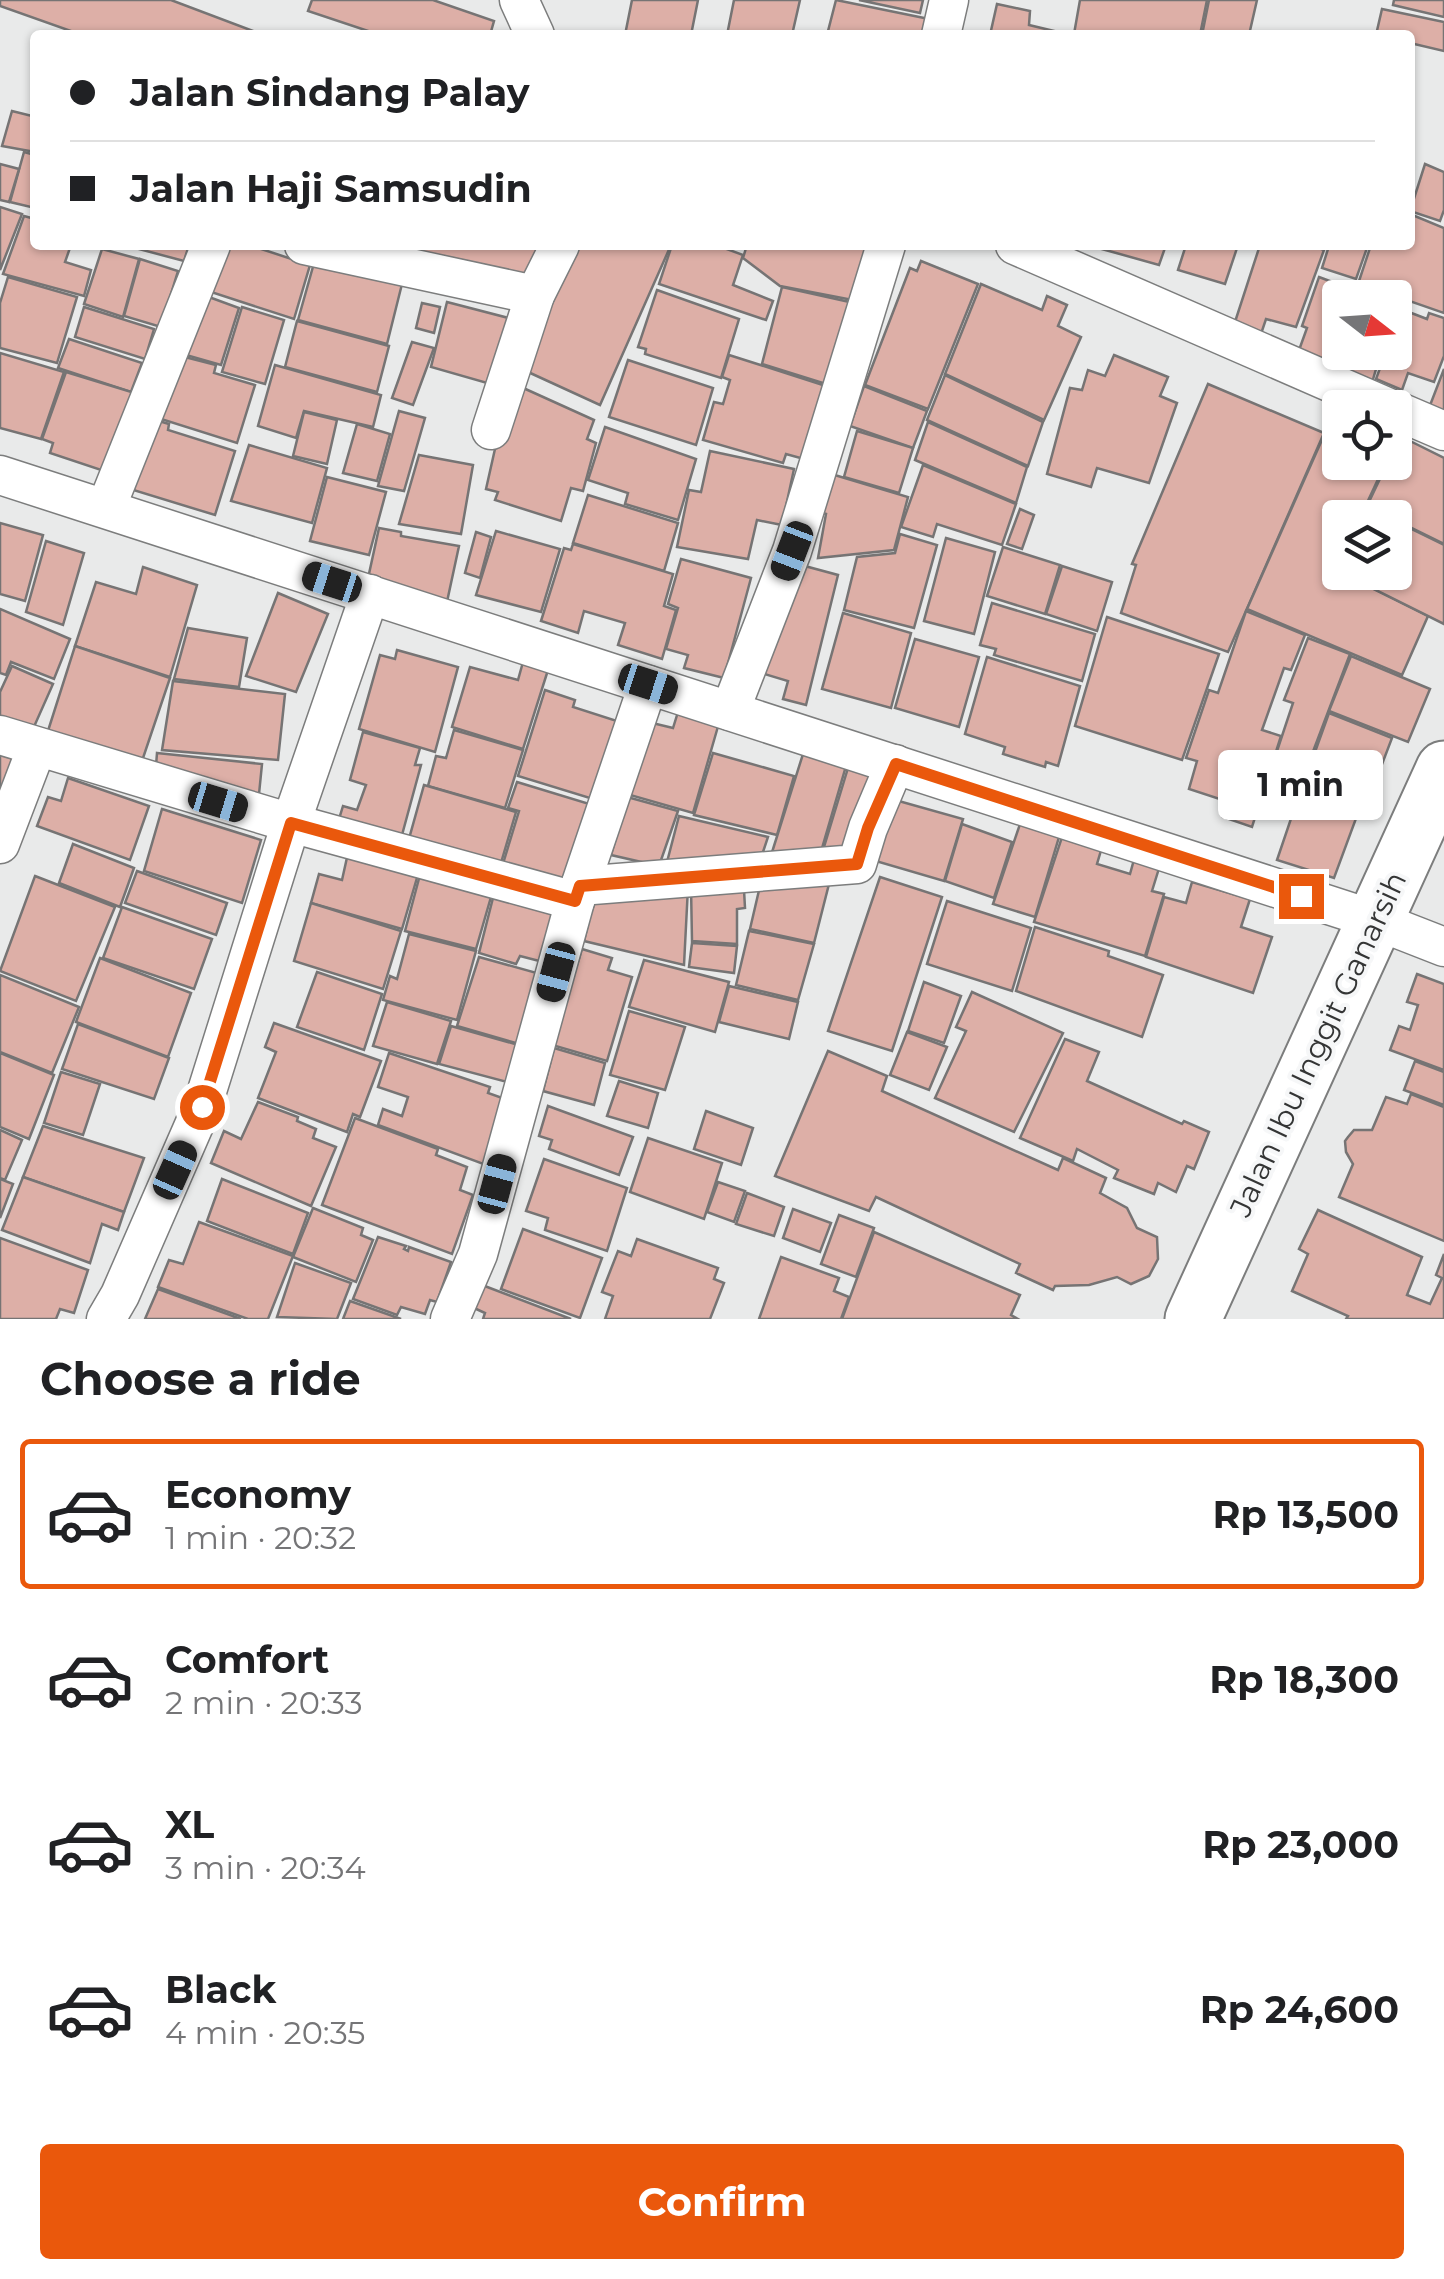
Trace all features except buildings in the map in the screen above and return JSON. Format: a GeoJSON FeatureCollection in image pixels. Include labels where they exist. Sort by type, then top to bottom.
{"type":"FeatureCollection","features":[{"type":"Feature","properties":{"kind":"main road","name":"Jalan Ibu Inggit Ganarsih"},"geometry":{"type":"LineString","coordinates":[[1193,1319],[1444,769]]}},
{"type":"Feature","properties":{"kind":"street"},"geometry":{"type":"LineString","coordinates":[[520,0],[532,30]]}},
{"type":"Feature","properties":{"kind":"street"},"geometry":{"type":"LineString","coordinates":[[941,30],[949,0]]}},
{"type":"Feature","properties":{"kind":"street"},"geometry":{"type":"LineString","coordinates":[[106,508],[209,250]]}},
{"type":"Feature","properties":{"kind":"street"},"geometry":{"type":"LineString","coordinates":[[327,250],[535,295]]}},
{"type":"Feature","properties":{"kind":"street"},"geometry":{"type":"LineString","coordinates":[[491,430],[535,295],[558,250]]}},
{"type":"Feature","properties":{"kind":"street"},"geometry":{"type":"LineString","coordinates":[[730,710],[792,551],[884,250]]}},
{"type":"Feature","properties":{"kind":"street"},"geometry":{"type":"LineString","coordinates":[[1026,250],[1347,390]]}},
{"type":"Feature","properties":{"kind":"street"},"geometry":{"type":"LineString","coordinates":[[1412,417],[1444,431]]}},
{"type":"Feature","properties":{"kind":"street"},"geometry":{"type":"LineString","coordinates":[[0,474],[1375,920],[1444,947]]}},
{"type":"Feature","properties":{"kind":"street"},"geometry":{"type":"LineString","coordinates":[[106,1319],[202,1107],[291,823],[370,594]]}},
{"type":"Feature","properties":{"kind":"street"},"geometry":{"type":"LineString","coordinates":[[450,1319],[478,1254],[578,894],[648,684]]}},
{"type":"Feature","properties":{"kind":"street"},"geometry":{"type":"LineString","coordinates":[[0,736],[291,823],[578,894],[857,864],[896,764]]}},
{"type":"Feature","properties":{"kind":"street"},"geometry":{"type":"LineString","coordinates":[[0,844],[36,747]]}},
{"type":"Feature","properties":{"kind":"route"},"geometry":{"type":"LineString","coordinates":[[202,1107],[291,823],[575,901],[580,886],[857,864],[896,764],[1301,896]]}}]}
